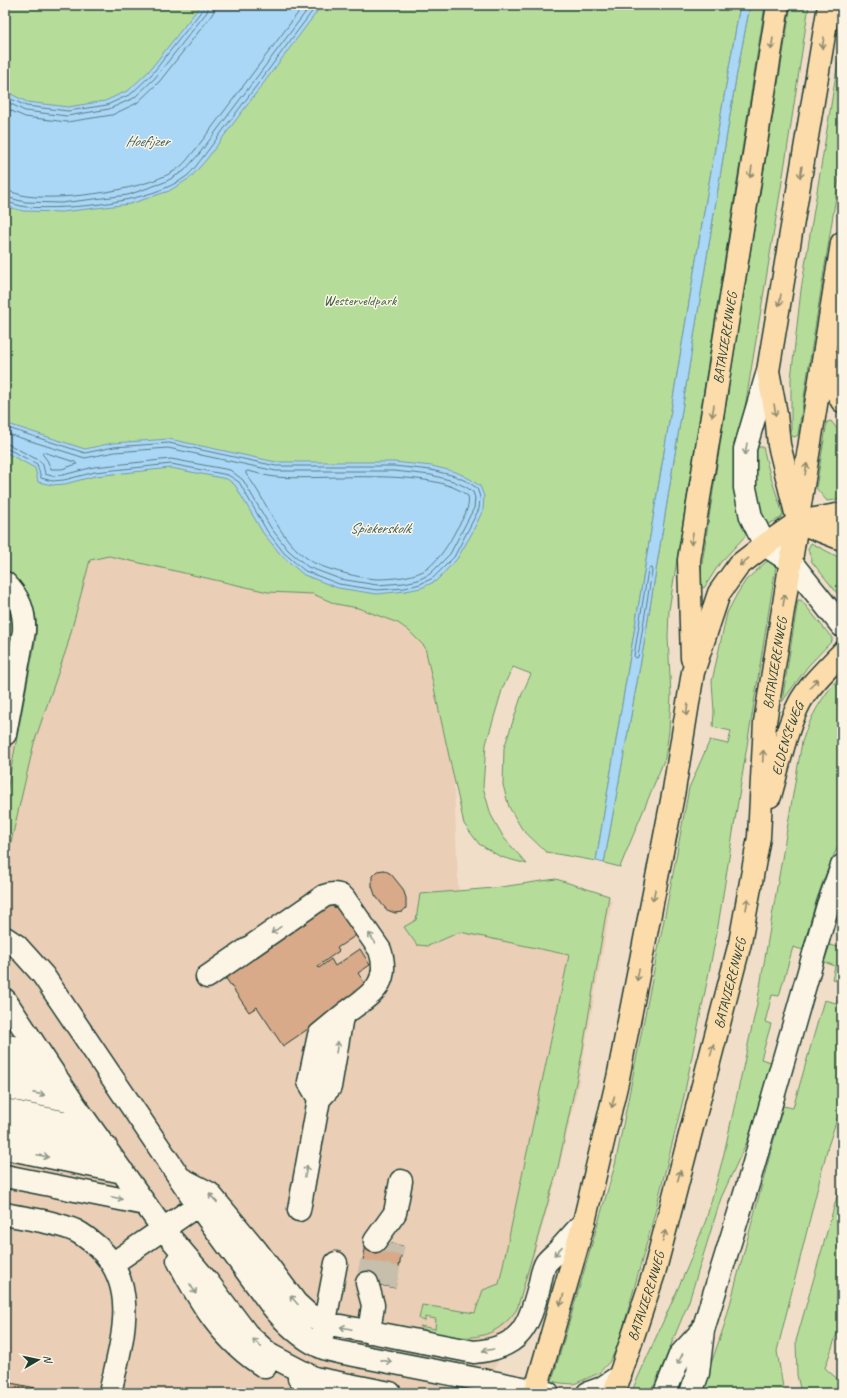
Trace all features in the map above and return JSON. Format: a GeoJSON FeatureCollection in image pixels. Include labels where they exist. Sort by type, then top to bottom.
{"type":"FeatureCollection","features":[{"type":"Feature","properties":{"kind":"main road","name":"BATAVIERENWEG"},"geometry":{"type":"LineString","coordinates":[[693,672],[689,560],[778,5]]}},
{"type":"Feature","properties":{"kind":"main road","name":"BATAVIERENWEG"},"geometry":{"type":"LineString","coordinates":[[798,522],[779,445],[776,414],[768,371],[829,5]]}},
{"type":"Feature","properties":{"kind":"main road","name":"BATAVIERENWEG"},"geometry":{"type":"LineString","coordinates":[[617,1384],[654,1273],[740,943],[758,837],[765,722],[841,251]]}},
{"type":"Feature","properties":{"kind":"main road"},"geometry":{"type":"LineString","coordinates":[[826,347],[835,388],[842,401]]}},
{"type":"Feature","properties":{"kind":"main road"},"geometry":{"type":"LineString","coordinates":[[798,522],[842,514]]}},
{"type":"Feature","properties":{"kind":"main road","name":"BATAVIERENWEG"},"geometry":{"type":"LineString","coordinates":[[539,1392],[584,1222],[618,1078],[674,790],[693,672],[719,593],[739,566],[765,545],[798,522]]}},
{"type":"Feature","properties":{"kind":"main road"},"geometry":{"type":"LineString","coordinates":[[798,522],[842,539]]}},
{"type":"Feature","properties":{"kind":"main road","name":"ELDENSEWEG"},"geometry":{"type":"LineString","coordinates":[[758,837],[787,733],[800,702],[820,676],[842,653]]}},
{"type":"Feature","properties":{"kind":"street","name":"BATAVIERENWEG"},"geometry":{"type":"LineString","coordinates":[[765,545],[751,517],[745,488],[745,449],[768,371]]}},
{"type":"Feature","properties":{"kind":"street"},"geometry":{"type":"LineString","coordinates":[[765,545],[791,562],[842,626]]}},
{"type":"Feature","properties":{"kind":"street"},"geometry":{"type":"LineString","coordinates":[[5,583],[14,592],[20,602],[25,621],[5,734]]}},
{"type":"Feature","properties":{"kind":"street"},"geometry":{"type":"LineString","coordinates":[[691,1393],[698,1373],[704,1330],[828,905],[842,866]]}},
{"type":"Feature","properties":{"kind":"street"},"geometry":{"type":"LineString","coordinates":[[207,977],[324,896],[334,894],[340,895],[344,898],[380,950],[383,960],[381,981],[375,990],[342,1016],[330,1087],[320,1099],[299,1210]]}},
{"type":"Feature","properties":{"kind":"street"},"geometry":{"type":"LineString","coordinates":[[5,938],[17,946],[43,975],[198,1205],[282,1318],[301,1335],[320,1347],[349,1354],[539,1392]]}},
{"type":"Feature","properties":{"kind":"street"},"geometry":{"type":"LineString","coordinates":[[5,1046],[13,1018]]}},
{"type":"Feature","properties":{"kind":"street"},"geometry":{"type":"LineString","coordinates":[[13,1018],[56,1076],[72,1101],[163,1229],[247,1334],[270,1355],[312,1385],[390,1393]]}},
{"type":"Feature","properties":{"kind":"street"},"geometry":{"type":"LineString","coordinates":[[5,1066],[56,1076]]}},
{"type":"Feature","properties":{"kind":"street"},"geometry":{"type":"LineString","coordinates":[[5,1087],[72,1101]]}},
{"type":"Feature","properties":{"kind":"street"},"geometry":{"type":"LineString","coordinates":[[5,1110],[91,1128]]}},
{"type":"Feature","properties":{"kind":"street"},"geometry":{"type":"LineString","coordinates":[[5,1127],[106,1147]]}},
{"type":"Feature","properties":{"kind":"street"},"geometry":{"type":"LineString","coordinates":[[5,1148],[123,1172]]}},
{"type":"Feature","properties":{"kind":"street"},"geometry":{"type":"LineString","coordinates":[[5,1176],[145,1204]]}},
{"type":"Feature","properties":{"kind":"street"},"geometry":{"type":"LineString","coordinates":[[179,1177],[208,1193],[257,1251],[292,1299],[302,1309],[325,1323]]}},
{"type":"Feature","properties":{"kind":"street"},"geometry":{"type":"LineString","coordinates":[[384,1242],[395,1214],[401,1181]]}},
{"type":"Feature","properties":{"kind":"street"},"geometry":{"type":"LineString","coordinates":[[112,1264],[198,1205]]}},
{"type":"Feature","properties":{"kind":"street"},"geometry":{"type":"LineString","coordinates":[[5,1214],[58,1224],[76,1231],[90,1239],[105,1254],[112,1264],[124,1294],[125,1312],[123,1331],[110,1393]]}},
{"type":"Feature","properties":{"kind":"street"},"geometry":{"type":"LineString","coordinates":[[282,1318],[303,1325],[325,1323],[474,1352],[499,1348],[512,1342],[527,1324],[546,1264],[584,1222]]}},
{"type":"Feature","properties":{"kind":"street"},"geometry":{"type":"LineString","coordinates":[[312,1385],[336,1263]]}},
{"type":"Feature","properties":{"kind":"street"},"geometry":{"type":"LineString","coordinates":[[369,1332],[376,1284]]}},
{"type":"Feature","properties":{"kind":"street"},"geometry":{"type":"LineString","coordinates":[[665,1393],[680,1355],[704,1330]]}},
{"type":"Feature","properties":{"kind":"street"},"geometry":{"type":"LineString","coordinates":[[588,1393],[617,1384]]}},
{"type":"Feature","properties":{"kind":"shaded area"},"geometry":{"type":"Polygon","coordinates":[[[5,432],[447,614],[459,906],[612,900],[578,1087],[558,1174],[519,1306],[486,1393],[5,1393],[5,432]]]}},
{"type":"Feature","properties":{"kind":"green space","name":"Westerveldpark"},"geometry":{"type":"Polygon","coordinates":[[[5,5],[740,5],[596,861],[546,852],[522,829],[509,807],[503,785],[504,748],[522,694],[531,674],[513,667],[503,687],[486,744],[483,787],[491,815],[504,838],[527,864],[501,857],[479,844],[464,824],[425,647],[408,630],[398,623],[358,608],[336,604],[313,594],[268,592],[109,556],[90,560],[67,647],[34,743],[5,868],[5,801],[36,637],[36,618],[32,604],[25,590],[16,578],[5,568],[5,5]]]}},
{"type":"Feature","properties":{"kind":"green space"},"geometry":{"type":"Polygon","coordinates":[[[750,5],[765,5],[669,610],[668,637],[671,696],[669,731],[665,758],[620,867],[604,863],[644,644],[736,78],[750,5]]]}},
{"type":"Feature","properties":{"kind":"green space"},"geometry":{"type":"Polygon","coordinates":[[[791,5],[809,5],[786,157],[736,462],[748,533],[720,563],[704,588],[700,587],[699,584],[735,346],[791,5]]]}},
{"type":"Feature","properties":{"kind":"green space"},"geometry":{"type":"Polygon","coordinates":[[[842,37],[842,159],[798,434],[794,437],[791,435],[791,379],[801,290],[842,37]]]}},
{"type":"Feature","properties":{"kind":"green space"},"geometry":{"type":"Polygon","coordinates":[[[831,421],[842,435],[842,499],[827,501],[816,488],[827,422],[831,421]]]}},
{"type":"Feature","properties":{"kind":"green space"},"geometry":{"type":"Polygon","coordinates":[[[755,447],[763,447],[770,475],[783,514],[781,518],[766,525],[756,500],[755,447]]]}},
{"type":"Feature","properties":{"kind":"green space"},"geometry":{"type":"Polygon","coordinates":[[[811,543],[842,559],[842,599],[812,562],[808,549],[811,543]]]}},
{"type":"Feature","properties":{"kind":"green space"},"geometry":{"type":"Polygon","coordinates":[[[769,561],[772,561],[776,566],[717,932],[684,1096],[652,1224],[618,1346],[610,1361],[599,1373],[574,1384],[552,1381],[615,1165],[689,788],[710,740],[728,744],[731,731],[713,727],[714,712],[712,681],[727,613],[746,580],[769,561]]]}},
{"type":"Feature","properties":{"kind":"green space"},"geometry":{"type":"Polygon","coordinates":[[[798,600],[801,600],[832,638],[832,641],[808,666],[782,702],[798,600]]]}},
{"type":"Feature","properties":{"kind":"green space"},"geometry":{"type":"Polygon","coordinates":[[[5,603],[11,620],[12,637],[5,671],[5,603]]]}},
{"type":"Feature","properties":{"kind":"green space"},"geometry":{"type":"Polygon","coordinates":[[[842,674],[842,839],[829,866],[819,893],[803,950],[793,947],[779,996],[772,995],[765,1022],[771,1024],[761,1059],[771,1062],[749,1137],[721,1198],[689,1301],[655,1384],[647,1393],[631,1393],[688,1266],[706,1220],[723,1158],[757,1004],[802,742],[809,723],[818,706],[829,689],[842,674]]]}},
{"type":"Feature","properties":{"kind":"green space"},"geometry":{"type":"Polygon","coordinates":[[[556,879],[609,896],[582,1054],[558,1167],[517,1309],[510,1318],[494,1331],[476,1337],[456,1337],[431,1333],[420,1326],[435,1329],[436,1319],[425,1317],[425,1321],[419,1319],[422,1305],[475,1313],[483,1290],[499,1284],[569,955],[460,932],[428,946],[417,945],[404,927],[416,920],[420,894],[494,888],[556,879]]]}},
{"type":"Feature","properties":{"kind":"green space"},"geometry":{"type":"Polygon","coordinates":[[[830,945],[842,948],[842,982],[832,979],[835,966],[824,962],[830,945]]]}},
{"type":"Feature","properties":{"kind":"green space"},"geometry":{"type":"Polygon","coordinates":[[[842,983],[842,1104],[828,1146],[777,1351],[784,1393],[701,1393],[725,1323],[783,1106],[793,1108],[824,1000],[836,1003],[842,983]]]}},
{"type":"Feature","properties":{"kind":"green space"},"geometry":{"type":"Polygon","coordinates":[[[842,1179],[842,1319],[825,1368],[842,1383],[842,1393],[801,1393],[797,1375],[796,1341],[842,1179]]]}},
{"type":"Feature","properties":{"kind":"water","name":"Hoefijzer"},"geometry":{"type":"Polygon","coordinates":[[[201,5],[322,5],[206,160],[190,178],[169,191],[130,204],[62,212],[23,211],[5,206],[5,91],[27,102],[68,107],[105,101],[129,90],[149,71],[201,5]]]}},
{"type":"Feature","properties":{"kind":"water"},"geometry":{"type":"Polygon","coordinates":[[[740,5],[750,5],[736,78],[644,644],[604,863],[596,861],[740,5]]]}},
{"type":"Feature","properties":{"kind":"water","name":"Spiekerskolk"},"geometry":{"type":"Polygon","coordinates":[[[5,423],[85,449],[113,443],[169,439],[276,462],[394,462],[432,466],[456,472],[480,486],[484,496],[483,510],[457,559],[436,581],[421,588],[377,594],[338,588],[304,575],[282,556],[263,533],[235,485],[227,479],[171,468],[95,476],[65,484],[52,485],[38,482],[35,468],[5,452],[5,423]]]}},
{"type":"Feature","properties":{"kind":"building"},"geometry":{"type":"Polygon","coordinates":[[[384,870],[391,874],[403,889],[406,898],[406,908],[402,912],[395,913],[387,910],[375,895],[372,886],[372,876],[377,871],[384,870]]]}},
{"type":"Feature","properties":{"kind":"building"},"geometry":{"type":"Polygon","coordinates":[[[341,903],[361,932],[337,948],[339,951],[318,966],[319,968],[331,959],[335,966],[360,949],[370,965],[358,973],[368,988],[283,1046],[257,1007],[249,1012],[225,977],[260,954],[257,951],[280,936],[282,939],[309,920],[307,918],[314,913],[316,916],[332,904],[334,908],[341,903]]]}},
{"type":"Feature","properties":{"kind":"building"},"geometry":{"type":"Polygon","coordinates":[[[367,1239],[403,1246],[395,1288],[359,1281],[367,1239]]]}},
{"type":"Feature","properties":{"kind":"building"},"geometry":{"type":"Polygon","coordinates":[[[5,1382],[21,1385],[59,1393],[5,1393],[5,1382]]]}},
{"type":"Feature","properties":{"kind":"tunnel"},"geometry":{"type":"LineString","coordinates":[[367,1283],[375,1241]]}},
{"type":"Feature","properties":{"kind":"tunnel"},"geometry":{"type":"LineString","coordinates":[[385,1286],[394,1244]]}}]}
